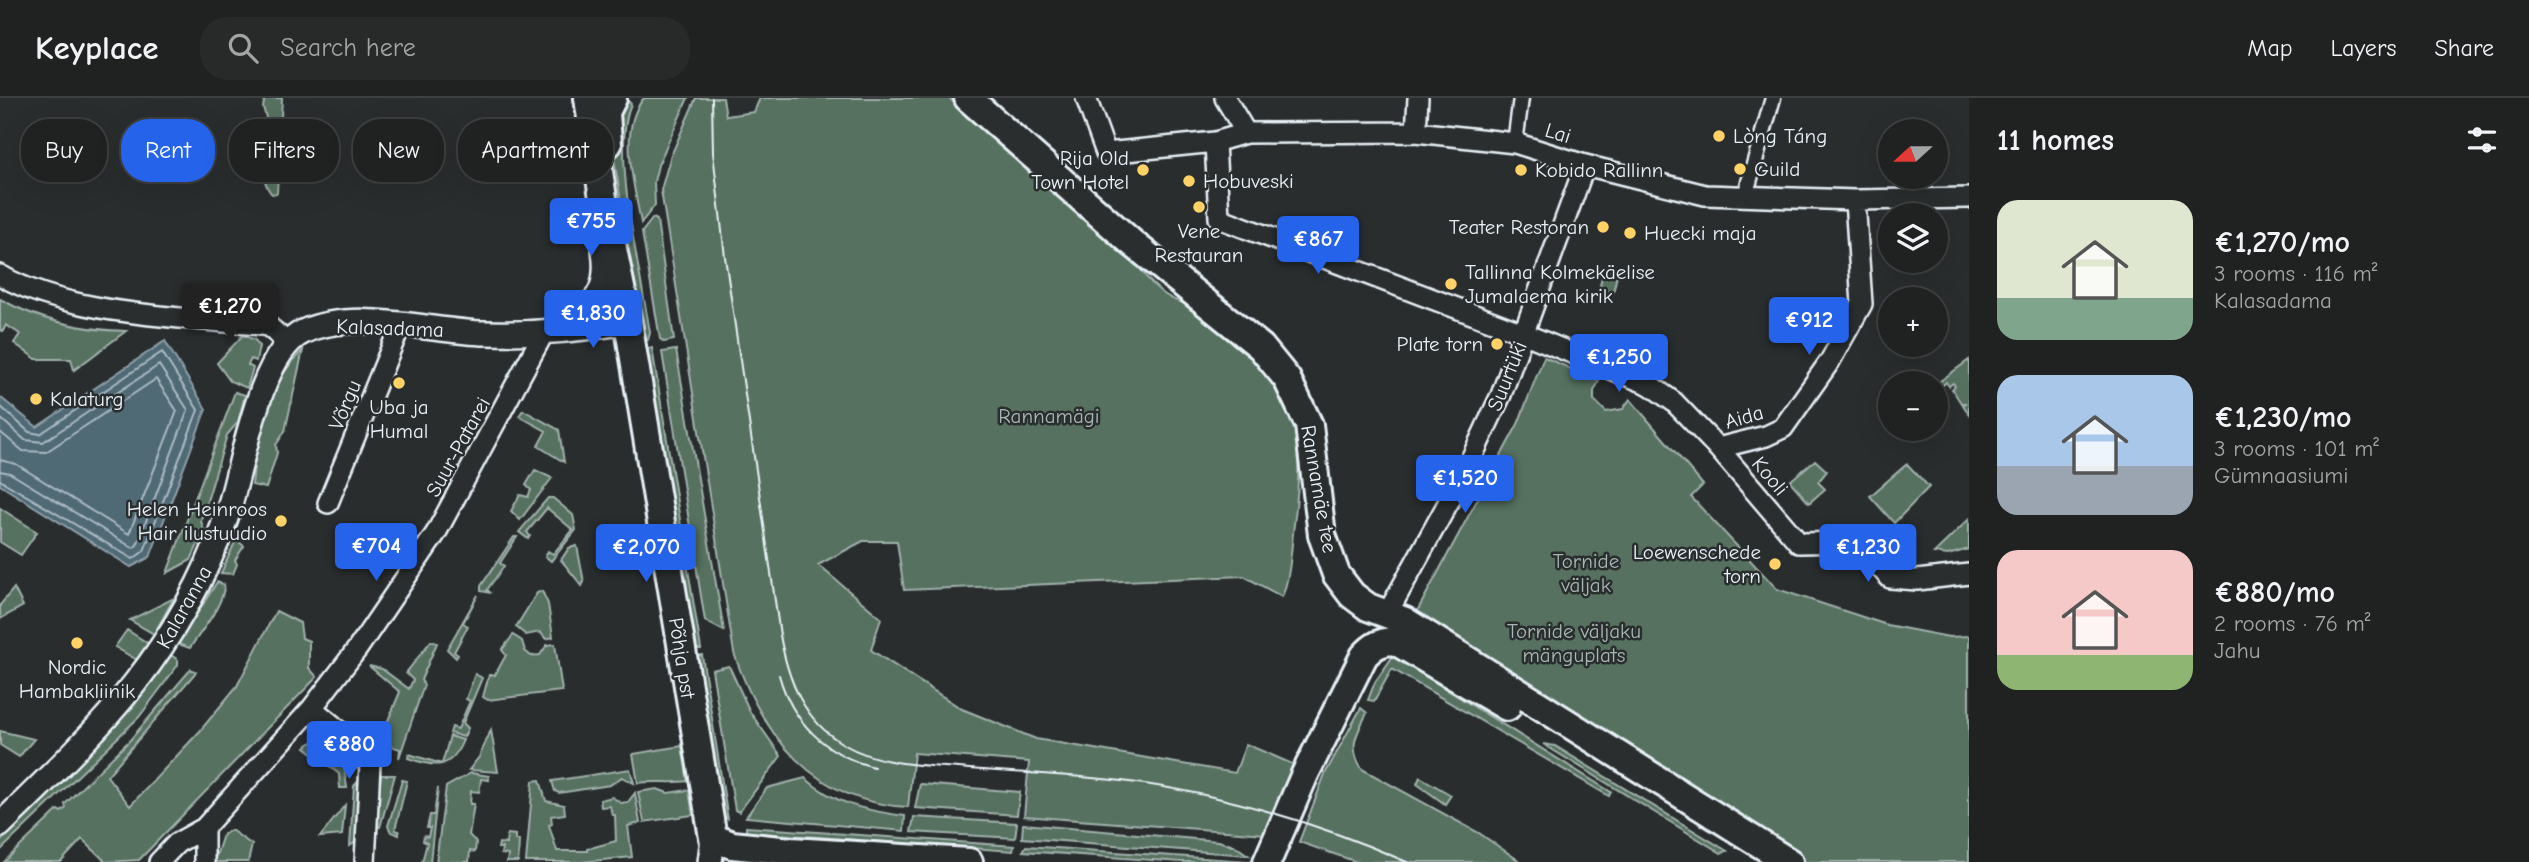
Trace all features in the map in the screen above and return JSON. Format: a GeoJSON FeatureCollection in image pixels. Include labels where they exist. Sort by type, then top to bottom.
{"type":"FeatureCollection","features":[{"type":"Feature","properties":{"kind":"main road","name":"Põhja pst"},"geometry":{"type":"LineString","coordinates":[[588,98],[604,205],[628,322],[711,850],[732,845],[970,862]]}},
{"type":"Feature","properties":{"kind":"main road"},"geometry":{"type":"LineString","coordinates":[[613,98],[606,112],[605,127],[636,311],[628,322]]}},
{"type":"Feature","properties":{"kind":"main road","name":"Rannamäe tee"},"geometry":{"type":"LineString","coordinates":[[968,98],[1131,243],[1261,347],[1287,379],[1309,425],[1322,535],[1336,574],[1352,594],[1368,607],[1405,621],[1789,862]]}},
{"type":"Feature","properties":{"kind":"main road"},"geometry":{"type":"LineString","coordinates":[[1267,862],[1305,774],[1364,656],[1380,643],[1395,641],[1500,704],[1566,737],[1773,862]]}},
{"type":"Feature","properties":{"kind":"street","name":"Lai"},"geometry":{"type":"LineString","coordinates":[[1086,98],[1107,153],[1215,142],[1246,133],[1416,132],[1515,143],[1681,191],[1855,200],[1969,198]]}},
{"type":"Feature","properties":{"kind":"street"},"geometry":{"type":"LineString","coordinates":[[1226,98],[1246,133]]}},
{"type":"Feature","properties":{"kind":"street"},"geometry":{"type":"LineString","coordinates":[[1416,132],[1418,98]]}},
{"type":"Feature","properties":{"kind":"street"},"geometry":{"type":"LineString","coordinates":[[1515,143],[1521,98]]}},
{"type":"Feature","properties":{"kind":"street"},"geometry":{"type":"LineString","coordinates":[[1745,196],[1773,98]]}},
{"type":"Feature","properties":{"kind":"street"},"geometry":{"type":"LineString","coordinates":[[1215,142],[1219,218],[1525,334],[1650,385],[1674,402],[1718,448]]}},
{"type":"Feature","properties":{"kind":"street","name":"Suurtüki"},"geometry":{"type":"LineString","coordinates":[[1387,614],[1464,474],[1502,395],[1585,165]]}},
{"type":"Feature","properties":{"kind":"street","name":"Aida"},"geometry":{"type":"LineString","coordinates":[[1718,448],[1766,436],[1783,428],[1830,361],[1862,304],[1855,200]]}},
{"type":"Feature","properties":{"kind":"street"},"geometry":{"type":"LineString","coordinates":[[548,333],[594,304],[604,290],[607,272],[602,234],[604,205]]}},
{"type":"Feature","properties":{"kind":"street"},"geometry":{"type":"LineString","coordinates":[[0,275],[24,289],[67,302],[268,326],[287,342]]}},
{"type":"Feature","properties":{"kind":"street","name":"Kalasadama"},"geometry":{"type":"LineString","coordinates":[[287,342],[303,332],[341,322],[401,324],[483,333],[548,333],[628,322]]}},
{"type":"Feature","properties":{"kind":"street","name":"Võrgu"},"geometry":{"type":"LineString","coordinates":[[328,503],[401,324]]}},
{"type":"Feature","properties":{"kind":"street","name":"Suur-Patarei"},"geometry":{"type":"LineString","coordinates":[[159,862],[177,843],[204,828],[312,708],[358,648],[436,533],[548,333]]}},
{"type":"Feature","properties":{"kind":"street","name":"Kalaranna"},"geometry":{"type":"LineString","coordinates":[[0,825],[78,750],[131,692],[170,637],[213,553],[234,494],[267,375],[287,342]]}},
{"type":"Feature","properties":{"kind":"street","name":"Kooli"},"geometry":{"type":"LineString","coordinates":[[1718,448],[1799,543],[1856,542],[1890,578],[1917,580],[1969,574]]}},
{"type":"Feature","properties":{"kind":"street"},"geometry":{"type":"LineString","coordinates":[[312,708],[365,752],[370,764],[365,862]]}},
{"type":"Feature","properties":{"kind":"street"},"geometry":{"type":"LineString","coordinates":[[204,828],[204,862]]}},
{"type":"Feature","properties":{"kind":"green space"},"geometry":{"type":"Polygon","coordinates":[[[265,98],[282,98],[281,119],[266,119],[263,107],[265,98]]]}},
{"type":"Feature","properties":{"kind":"green space"},"geometry":{"type":"Polygon","coordinates":[[[625,98],[631,104],[625,125],[626,183],[650,333],[648,340],[643,341],[613,152],[613,133],[625,98]]]}},
{"type":"Feature","properties":{"kind":"green space"},"geometry":{"type":"Polygon","coordinates":[[[644,98],[688,98],[658,165],[654,182],[655,205],[641,223],[632,176],[630,142],[631,126],[644,98]]]}},
{"type":"Feature","properties":{"kind":"green space","name":"Rannamägi"},"geometry":{"type":"Polygon","coordinates":[[[696,98],[723,98],[726,116],[754,112],[760,98],[949,98],[1135,261],[1159,290],[1171,298],[1197,307],[1228,331],[1271,375],[1285,398],[1294,423],[1298,452],[1298,485],[1290,561],[1282,597],[1244,576],[904,590],[897,541],[863,541],[818,565],[881,618],[871,650],[962,709],[1036,739],[1235,773],[1246,744],[1297,766],[1266,834],[1024,816],[1029,762],[914,753],[908,807],[875,803],[846,793],[819,778],[797,760],[777,737],[760,712],[734,653],[661,190],[670,158],[696,98]]]}},
{"type":"Feature","properties":{"kind":"green space"},"geometry":{"type":"Polygon","coordinates":[[[265,182],[278,182],[277,193],[272,194],[265,182]]]}},
{"type":"Feature","properties":{"kind":"green space"},"geometry":{"type":"Polygon","coordinates":[[[653,218],[657,220],[674,340],[664,342],[660,339],[642,232],[653,218]]]}},
{"type":"Feature","properties":{"kind":"green space"},"geometry":{"type":"Polygon","coordinates":[[[1604,268],[1618,271],[1613,293],[1599,290],[1604,268]]]}},
{"type":"Feature","properties":{"kind":"green space"},"geometry":{"type":"Polygon","coordinates":[[[0,299],[61,323],[126,331],[74,370],[71,359],[36,359],[14,343],[20,334],[6,325],[3,331],[0,330],[0,299]]]}},
{"type":"Feature","properties":{"kind":"green space"},"geometry":{"type":"Polygon","coordinates":[[[243,335],[255,340],[259,346],[256,361],[251,359],[248,365],[253,368],[247,388],[230,381],[217,363],[243,335]]]}},
{"type":"Feature","properties":{"kind":"green space"},"geometry":{"type":"Polygon","coordinates":[[[652,348],[701,649],[694,649],[644,349],[652,348]]]}},
{"type":"Feature","properties":{"kind":"green space"},"geometry":{"type":"Polygon","coordinates":[[[303,350],[285,431],[276,445],[277,453],[266,488],[252,485],[260,429],[271,396],[279,380],[303,350]]]}},
{"type":"Feature","properties":{"kind":"green space"},"geometry":{"type":"Polygon","coordinates":[[[676,350],[724,631],[705,621],[662,352],[676,350]]]}},
{"type":"Feature","properties":{"kind":"green space","name":"Tornide väljak"},"geometry":{"type":"Polygon","coordinates":[[[1544,357],[1599,381],[1594,391],[1594,400],[1606,412],[1623,409],[1630,399],[1703,485],[1691,497],[1777,589],[1887,625],[1949,637],[1969,636],[1969,862],[1803,862],[1413,619],[1518,424],[1544,357]]]}},
{"type":"Feature","properties":{"kind":"green space"},"geometry":{"type":"Polygon","coordinates":[[[1969,360],[1969,414],[1963,405],[1965,403],[1961,403],[1952,389],[1955,386],[1953,383],[1948,385],[1948,375],[1969,360]]]}},
{"type":"Feature","properties":{"kind":"green space"},"geometry":{"type":"Polygon","coordinates":[[[235,392],[245,395],[238,422],[227,435],[201,521],[204,531],[191,560],[167,573],[235,392]]]}},
{"type":"Feature","properties":{"kind":"green space"},"geometry":{"type":"Polygon","coordinates":[[[523,410],[559,430],[564,462],[538,446],[546,431],[519,416],[523,410]]]}},
{"type":"Feature","properties":{"kind":"green space"},"geometry":{"type":"Polygon","coordinates":[[[1815,460],[1827,471],[1818,482],[1825,489],[1809,503],[1790,481],[1815,460]]]}},
{"type":"Feature","properties":{"kind":"green space"},"geometry":{"type":"Polygon","coordinates":[[[1907,464],[1929,487],[1894,523],[1870,496],[1907,464]]]}},
{"type":"Feature","properties":{"kind":"green space"},"geometry":{"type":"Polygon","coordinates":[[[535,470],[552,478],[520,520],[511,511],[520,495],[528,497],[531,490],[526,485],[535,470]]]}},
{"type":"Feature","properties":{"kind":"green space"},"geometry":{"type":"Polygon","coordinates":[[[548,498],[553,498],[573,515],[576,530],[551,561],[545,556],[548,551],[553,554],[573,530],[547,508],[527,532],[530,536],[528,539],[519,532],[548,498]]]}},
{"type":"Feature","properties":{"kind":"green space"},"geometry":{"type":"Polygon","coordinates":[[[0,508],[37,532],[21,555],[0,542],[0,508]]]}},
{"type":"Feature","properties":{"kind":"green space"},"geometry":{"type":"Polygon","coordinates":[[[1969,519],[1969,549],[1948,555],[1934,553],[1969,519]]]}},
{"type":"Feature","properties":{"kind":"green space"},"geometry":{"type":"Polygon","coordinates":[[[514,537],[517,537],[500,563],[504,566],[487,590],[491,593],[481,591],[481,586],[514,537]]]}},
{"type":"Feature","properties":{"kind":"green space"},"geometry":{"type":"Polygon","coordinates":[[[236,540],[244,546],[235,560],[237,564],[233,574],[221,573],[236,540]]]}},
{"type":"Feature","properties":{"kind":"green space"},"geometry":{"type":"Polygon","coordinates":[[[577,546],[584,582],[582,586],[561,560],[569,548],[577,546]]]}},
{"type":"Feature","properties":{"kind":"green space"},"geometry":{"type":"Polygon","coordinates":[[[217,582],[224,585],[223,593],[211,618],[190,648],[178,644],[217,582]]]}},
{"type":"Feature","properties":{"kind":"green space"},"geometry":{"type":"Polygon","coordinates":[[[14,588],[23,606],[0,619],[0,605],[14,588]]]}},
{"type":"Feature","properties":{"kind":"green space"},"geometry":{"type":"Polygon","coordinates":[[[542,591],[548,604],[553,637],[546,639],[540,632],[526,635],[516,627],[537,593],[542,591]]]}},
{"type":"Feature","properties":{"kind":"green space"},"geometry":{"type":"Polygon","coordinates":[[[478,595],[463,623],[468,626],[454,652],[458,655],[456,658],[447,649],[478,595]]]}},
{"type":"Feature","properties":{"kind":"green space"},"geometry":{"type":"Polygon","coordinates":[[[174,598],[154,634],[130,620],[174,598]]]}},
{"type":"Feature","properties":{"kind":"green space"},"geometry":{"type":"Polygon","coordinates":[[[276,611],[300,623],[302,638],[309,641],[309,668],[317,677],[139,860],[106,862],[82,839],[61,862],[4,862],[58,810],[61,812],[66,808],[65,804],[130,740],[191,669],[196,672],[107,776],[130,806],[200,731],[237,686],[276,611]]]}},
{"type":"Feature","properties":{"kind":"green space"},"geometry":{"type":"Polygon","coordinates":[[[127,630],[149,644],[137,660],[115,647],[127,630]]]}},
{"type":"Feature","properties":{"kind":"green space"},"geometry":{"type":"Polygon","coordinates":[[[513,635],[522,641],[525,651],[531,656],[540,655],[547,645],[555,644],[562,691],[488,700],[483,697],[489,675],[495,675],[506,655],[502,650],[513,635]]]}},
{"type":"Feature","properties":{"kind":"green space"},"geometry":{"type":"Polygon","coordinates":[[[431,641],[437,643],[421,680],[424,685],[399,758],[400,749],[379,742],[400,692],[369,666],[382,669],[409,689],[413,680],[406,673],[431,641]]]}},
{"type":"Feature","properties":{"kind":"green space"},"geometry":{"type":"Polygon","coordinates":[[[171,655],[178,660],[178,665],[139,717],[0,851],[0,842],[132,708],[171,655]]]}},
{"type":"Feature","properties":{"kind":"green space"},"geometry":{"type":"Polygon","coordinates":[[[702,655],[728,820],[720,808],[696,656],[702,655]]]}},
{"type":"Feature","properties":{"kind":"green space"},"geometry":{"type":"Polygon","coordinates":[[[1393,656],[1611,792],[1609,796],[1392,669],[1374,701],[1368,700],[1375,682],[1393,656]]]}},
{"type":"Feature","properties":{"kind":"green space"},"geometry":{"type":"Polygon","coordinates":[[[729,666],[750,712],[781,756],[739,812],[735,810],[712,670],[729,666]]]}},
{"type":"Feature","properties":{"kind":"green space"},"geometry":{"type":"Polygon","coordinates":[[[475,674],[482,678],[463,723],[468,728],[464,737],[450,733],[452,727],[458,729],[470,701],[466,699],[475,674]]]}},
{"type":"Feature","properties":{"kind":"green space"},"geometry":{"type":"Polygon","coordinates":[[[1361,708],[1367,713],[1355,741],[1355,754],[1362,769],[1479,833],[1521,862],[1357,862],[1299,842],[1325,774],[1361,708]]]}},
{"type":"Feature","properties":{"kind":"green space"},"geometry":{"type":"Polygon","coordinates":[[[322,726],[359,760],[362,773],[322,737],[322,726]]]}},
{"type":"Feature","properties":{"kind":"green space"},"geometry":{"type":"Polygon","coordinates":[[[491,730],[498,772],[469,770],[479,757],[491,730]]]}},
{"type":"Feature","properties":{"kind":"green space"},"geometry":{"type":"Polygon","coordinates":[[[0,731],[34,739],[19,757],[0,745],[0,731]]]}},
{"type":"Feature","properties":{"kind":"green space"},"geometry":{"type":"Polygon","coordinates":[[[450,736],[463,740],[453,757],[442,764],[450,736]]]}},
{"type":"Feature","properties":{"kind":"green space"},"geometry":{"type":"Polygon","coordinates":[[[315,740],[344,766],[347,788],[340,788],[339,774],[305,747],[315,740]]]}},
{"type":"Feature","properties":{"kind":"green space"},"geometry":{"type":"Polygon","coordinates":[[[1543,744],[1555,746],[1727,851],[1721,853],[1543,744]]]}},
{"type":"Feature","properties":{"kind":"green space"},"geometry":{"type":"Polygon","coordinates":[[[682,746],[688,781],[638,783],[633,754],[682,746]]]}},
{"type":"Feature","properties":{"kind":"green space"},"geometry":{"type":"Polygon","coordinates":[[[409,754],[442,764],[427,764],[408,758],[409,754]]]}},
{"type":"Feature","properties":{"kind":"green space"},"geometry":{"type":"Polygon","coordinates":[[[630,769],[634,783],[622,777],[610,785],[559,793],[555,791],[552,781],[630,769]]]}},
{"type":"Feature","properties":{"kind":"green space"},"geometry":{"type":"Polygon","coordinates":[[[471,773],[489,776],[489,780],[481,779],[479,792],[471,791],[470,804],[474,804],[469,835],[476,842],[475,852],[470,851],[469,862],[436,862],[446,787],[471,773]]]}},
{"type":"Feature","properties":{"kind":"green space"},"geometry":{"type":"Polygon","coordinates":[[[381,775],[395,775],[380,827],[376,826],[381,775]]]}},
{"type":"Feature","properties":{"kind":"green space"},"geometry":{"type":"Polygon","coordinates":[[[1420,777],[1451,795],[1445,804],[1417,784],[1420,777]]]}},
{"type":"Feature","properties":{"kind":"green space"},"geometry":{"type":"Polygon","coordinates":[[[805,778],[828,794],[852,805],[905,816],[904,831],[746,817],[767,788],[805,778]]]}},
{"type":"Feature","properties":{"kind":"green space"},"geometry":{"type":"Polygon","coordinates":[[[360,779],[357,841],[350,846],[354,786],[360,779]]]}},
{"type":"Feature","properties":{"kind":"green space"},"geometry":{"type":"Polygon","coordinates":[[[402,780],[407,781],[395,830],[399,831],[399,835],[391,832],[388,826],[402,780]]]}},
{"type":"Feature","properties":{"kind":"green space"},"geometry":{"type":"Polygon","coordinates":[[[540,780],[546,801],[564,805],[565,814],[551,816],[552,824],[549,825],[557,851],[587,851],[616,841],[615,815],[612,815],[610,806],[601,807],[600,800],[612,797],[621,803],[628,802],[635,793],[640,823],[628,826],[632,857],[582,862],[526,862],[533,781],[540,780]]]}},
{"type":"Feature","properties":{"kind":"green space"},"geometry":{"type":"Polygon","coordinates":[[[920,784],[1020,792],[1017,815],[915,808],[920,784]]]}},
{"type":"Feature","properties":{"kind":"green space"},"geometry":{"type":"Polygon","coordinates":[[[438,788],[430,862],[422,862],[427,843],[423,841],[424,836],[428,837],[430,828],[427,828],[430,815],[434,815],[438,788]]]}},
{"type":"Feature","properties":{"kind":"green space"},"geometry":{"type":"Polygon","coordinates":[[[657,789],[668,793],[689,790],[693,815],[644,822],[638,792],[657,789]]]}},
{"type":"Feature","properties":{"kind":"green space"},"geometry":{"type":"Polygon","coordinates":[[[345,805],[342,835],[320,837],[345,805]]]}},
{"type":"Feature","properties":{"kind":"green space"},"geometry":{"type":"Polygon","coordinates":[[[914,817],[1017,823],[1015,838],[911,832],[914,817]]]}},
{"type":"Feature","properties":{"kind":"green space"},"geometry":{"type":"Polygon","coordinates":[[[1023,824],[1218,841],[1235,846],[1248,855],[1022,838],[1023,824]]]}},
{"type":"Feature","properties":{"kind":"green space"},"geometry":{"type":"Polygon","coordinates":[[[746,827],[1014,846],[1013,851],[746,832],[746,827]]]}},
{"type":"Feature","properties":{"kind":"green space"},"geometry":{"type":"Polygon","coordinates":[[[231,830],[252,845],[248,862],[214,862],[223,835],[231,830]]]}},
{"type":"Feature","properties":{"kind":"green space"},"geometry":{"type":"Polygon","coordinates":[[[507,834],[515,835],[515,840],[519,840],[518,862],[507,862],[508,855],[501,854],[502,848],[498,848],[499,843],[506,844],[507,834]]]}},
{"type":"Feature","properties":{"kind":"green space"},"geometry":{"type":"Polygon","coordinates":[[[1026,846],[1251,862],[1182,862],[1023,851],[1026,846]]]}},
{"type":"Feature","properties":{"kind":"water"},"geometry":{"type":"Polygon","coordinates":[[[165,341],[206,409],[150,557],[131,567],[0,485],[0,397],[37,427],[165,341]]]}},
{"type":"Feature","properties":{"kind":"tram line"},"geometry":{"type":"LineString","coordinates":[[712,98],[713,153],[725,257],[780,635],[793,683],[808,712],[818,724],[845,745],[889,761],[1103,779],[1196,793],[1303,822],[1407,862]]}},
{"type":"Feature","properties":{"kind":"tram line"},"geometry":{"type":"LineString","coordinates":[[779,675],[793,708],[813,734],[841,754],[874,767]]}},
{"type":"Feature","properties":{"kind":"place","name":"Lòng Táng"},"geometry":{"type":"Point","coordinates":[1719,136]}},
{"type":"Feature","properties":{"kind":"place","name":"Guild"},"geometry":{"type":"Point","coordinates":[1740,169]}},
{"type":"Feature","properties":{"kind":"place","name":"Rija Old Town Hotel"},"geometry":{"type":"Point","coordinates":[1143,170]}},
{"type":"Feature","properties":{"kind":"place","name":"Kobido Rallinn"},"geometry":{"type":"Point","coordinates":[1521,170]}},
{"type":"Feature","properties":{"kind":"place","name":"Hobuveski"},"geometry":{"type":"Point","coordinates":[1189,181]}},
{"type":"Feature","properties":{"kind":"place","name":"Vene Restauran"},"geometry":{"type":"Point","coordinates":[1199,207]}},
{"type":"Feature","properties":{"kind":"place","name":"Teater Restoran"},"geometry":{"type":"Point","coordinates":[1603,227]}},
{"type":"Feature","properties":{"kind":"place","name":"Huecki maja"},"geometry":{"type":"Point","coordinates":[1630,233]}},
{"type":"Feature","properties":{"kind":"place","name":"Tallinna Kolmekäelise Jumalaema kirik"},"geometry":{"type":"Point","coordinates":[1451,284]}},
{"type":"Feature","properties":{"kind":"place","name":"Plate torn"},"geometry":{"type":"Point","coordinates":[1497,344]}},
{"type":"Feature","properties":{"kind":"place","name":"Uba ja Humal"},"geometry":{"type":"Point","coordinates":[399,383]}},
{"type":"Feature","properties":{"kind":"place","name":"Kalaturg"},"geometry":{"type":"Point","coordinates":[36,399]}},
{"type":"Feature","properties":{"kind":"place","name":"Helen Heinroos Hair ilustuudio"},"geometry":{"type":"Point","coordinates":[281,521]}},
{"type":"Feature","properties":{"kind":"place","name":"Loewenschede torn"},"geometry":{"type":"Point","coordinates":[1775,564]}},
{"type":"Feature","properties":{"kind":"place","name":"Nordic Hambakliinik"},"geometry":{"type":"Point","coordinates":[77,643]}},
{"type":"Feature","properties":{"kind":"park label","name":"Tornide väljaku mänguplats"},"geometry":{"type":"Point","coordinates":[1574,643]}}]}
